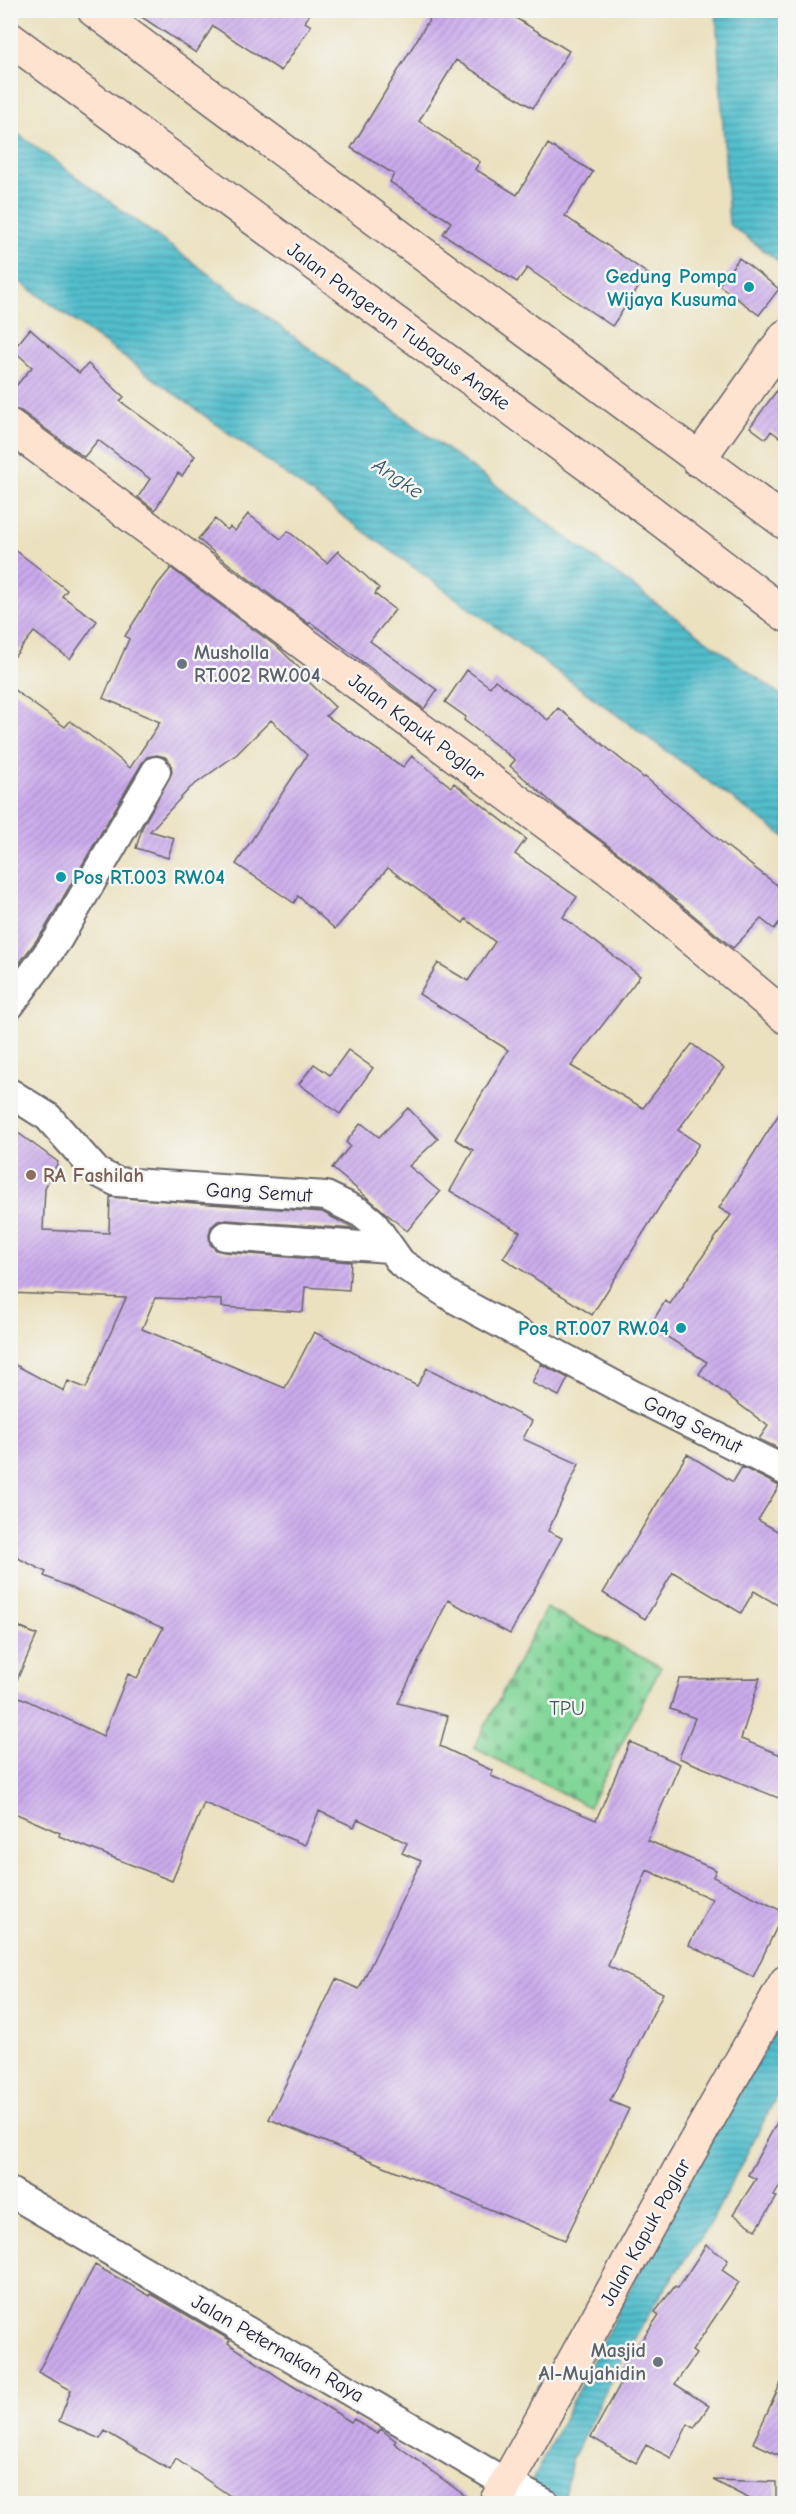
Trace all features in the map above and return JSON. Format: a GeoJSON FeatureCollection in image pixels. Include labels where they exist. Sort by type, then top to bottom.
{"type":"FeatureCollection","features":[{"type":"Feature","properties":{"kind":"main road"},"geometry":{"type":"LineString","coordinates":[[94,10],[786,524]]}},
{"type":"Feature","properties":{"kind":"main road","name":"Jalan Pangeran Tubagus Angke"},"geometry":{"type":"LineString","coordinates":[[10,39],[606,478],[786,615]]}},
{"type":"Feature","properties":{"kind":"main road"},"geometry":{"type":"LineString","coordinates":[[698,460],[786,336]]}},
{"type":"Feature","properties":{"kind":"main road","name":"Jalan Kapuk Poglar"},"geometry":{"type":"LineString","coordinates":[[10,426],[609,869],[786,1017]]}},
{"type":"Feature","properties":{"kind":"main road","name":"Jalan Kapuk Poglar"},"geometry":{"type":"LineString","coordinates":[[518,2496],[786,1982]]}},
{"type":"Feature","properties":{"kind":"street"},"geometry":{"type":"LineString","coordinates":[[10,1005],[58,939],[156,771]]}},
{"type":"Feature","properties":{"kind":"street","name":"Gang Semut"},"geometry":{"type":"LineString","coordinates":[[10,1093],[48,1117],[97,1172],[117,1182],[326,1196],[361,1213],[372,1222],[400,1263],[455,1299],[633,1395],[786,1471]]}},
{"type":"Feature","properties":{"kind":"street"},"geometry":{"type":"LineString","coordinates":[[225,1236],[389,1248]]}},
{"type":"Feature","properties":{"kind":"street","name":"Jalan Peternakan Raya"},"geometry":{"type":"LineString","coordinates":[[10,2192],[518,2496]]}},
{"type":"Feature","properties":{"kind":"green space","name":"TPU"},"geometry":{"type":"Polygon","coordinates":[[[546,1608],[661,1667],[589,1807],[474,1748],[546,1608]]]}},
{"type":"Feature","properties":{"kind":"water"},"geometry":{"type":"Polygon","coordinates":[[[716,11],[785,11],[785,266],[729,224],[716,11]]]}},
{"type":"Feature","properties":{"kind":"water","name":"Angke"},"geometry":{"type":"Polygon","coordinates":[[[10,128],[785,698],[785,837],[11,275],[10,128]]]}},
{"type":"Feature","properties":{"kind":"water"},"geometry":{"type":"Polygon","coordinates":[[[785,2017],[785,2080],[709,2226],[662,2292],[616,2370],[572,2460],[564,2503],[520,2504],[680,2196],[785,2017]]]}},
{"type":"Feature","properties":{"kind":"building"},"geometry":{"type":"Polygon","coordinates":[[[131,10],[312,10],[305,22],[311,26],[281,71],[213,26],[196,53],[131,10]]]}},
{"type":"Feature","properties":{"kind":"building"},"geometry":{"type":"Polygon","coordinates":[[[435,10],[503,10],[569,51],[533,108],[456,60],[419,121],[480,162],[475,169],[517,195],[548,144],[593,172],[565,216],[648,274],[612,326],[527,268],[517,282],[443,234],[451,222],[390,182],[394,174],[351,148],[435,10]]]}},
{"type":"Feature","properties":{"kind":"building","name":"Gedung Pompa Wijaya Kusuma"},"geometry":{"type":"Polygon","coordinates":[[[739,258],[779,289],[759,315],[719,285],[739,258]]]}},
{"type":"Feature","properties":{"kind":"building"},"geometry":{"type":"Polygon","coordinates":[[[30,329],[79,373],[88,364],[124,397],[120,401],[195,456],[182,476],[178,473],[155,510],[138,497],[150,479],[98,440],[84,457],[21,411],[10,408],[10,393],[32,367],[13,350],[30,329]]]}},
{"type":"Feature","properties":{"kind":"building"},"geometry":{"type":"Polygon","coordinates":[[[786,378],[786,442],[771,431],[766,439],[750,427],[786,378]]]}},
{"type":"Feature","properties":{"kind":"building"},"geometry":{"type":"Polygon","coordinates":[[[248,514],[281,539],[288,531],[327,563],[338,551],[379,588],[375,594],[395,610],[370,641],[437,690],[424,709],[198,539],[215,519],[227,530],[230,527],[235,531],[248,514]]]}},
{"type":"Feature","properties":{"kind":"building"},"geometry":{"type":"Polygon","coordinates":[[[10,546],[67,590],[62,596],[97,621],[70,659],[34,632],[10,662],[10,546]]]}},
{"type":"Feature","properties":{"kind":"building"},"geometry":{"type":"Polygon","coordinates":[[[171,568],[281,650],[335,707],[326,716],[403,767],[412,756],[451,787],[454,783],[526,839],[515,854],[577,897],[563,917],[640,976],[571,1066],[643,1108],[692,1044],[724,1068],[678,1130],[699,1144],[592,1315],[503,1258],[520,1232],[450,1191],[473,1150],[455,1139],[508,1050],[419,994],[438,963],[468,981],[495,942],[466,919],[463,923],[388,868],[335,929],[298,896],[294,903],[236,864],[307,755],[271,720],[237,754],[190,788],[150,831],[174,838],[168,858],[136,848],[142,828],[172,772],[171,763],[165,757],[157,755],[147,757],[44,930],[10,976],[10,687],[65,727],[70,721],[130,768],[160,722],[103,698],[129,639],[125,636],[158,584],[171,568]]]}},
{"type":"Feature","properties":{"kind":"building"},"geometry":{"type":"Polygon","coordinates":[[[467,670],[490,687],[495,680],[548,720],[558,708],[786,892],[786,914],[774,929],[761,919],[733,948],[621,855],[558,808],[510,766],[515,760],[464,720],[466,717],[445,702],[467,670]]]}},
{"type":"Feature","properties":{"kind":"building"},"geometry":{"type":"Polygon","coordinates":[[[348,1050],[373,1068],[340,1114],[299,1084],[314,1064],[330,1075],[348,1050]]]}},
{"type":"Feature","properties":{"kind":"building"},"geometry":{"type":"Polygon","coordinates":[[[786,1103],[786,1452],[759,1439],[768,1426],[699,1374],[707,1362],[650,1326],[665,1301],[670,1304],[731,1215],[719,1208],[786,1103]]]}},
{"type":"Feature","properties":{"kind":"building"},"geometry":{"type":"Polygon","coordinates":[[[408,1108],[438,1139],[409,1166],[440,1192],[407,1231],[332,1168],[350,1146],[346,1142],[361,1123],[379,1137],[408,1108]]]}},
{"type":"Feature","properties":{"kind":"building"},"geometry":{"type":"Polygon","coordinates":[[[10,1127],[58,1162],[45,1188],[43,1230],[109,1233],[110,1197],[322,1212],[354,1229],[218,1221],[211,1227],[209,1235],[210,1244],[216,1250],[351,1262],[349,1290],[305,1287],[303,1312],[222,1307],[222,1300],[155,1298],[142,1329],[285,1388],[314,1332],[417,1386],[427,1368],[532,1421],[523,1439],[579,1464],[548,1531],[562,1538],[510,1634],[448,1600],[398,1703],[448,1716],[440,1746],[493,1771],[491,1776],[596,1820],[630,1742],[680,1764],[647,1840],[716,1870],[713,1877],[784,1912],[753,1977],[689,1945],[712,1899],[647,1870],[608,1966],[663,1993],[610,2101],[629,2109],[565,2240],[269,2119],[336,1979],[359,1989],[421,1861],[402,1853],[407,1843],[358,1819],[354,1827],[319,1811],[305,1845],[204,1803],[172,1881],[59,1836],[60,1833],[10,1811],[10,1623],[37,1635],[11,1693],[103,1736],[128,1674],[137,1678],[163,1628],[44,1576],[46,1572],[10,1554],[10,1362],[64,1391],[68,1381],[86,1388],[126,1298],[10,1293],[10,1127]]]}},
{"type":"Feature","properties":{"kind":"building"},"geometry":{"type":"Polygon","coordinates":[[[541,1364],[568,1378],[559,1396],[532,1383],[541,1364]]]}},
{"type":"Feature","properties":{"kind":"building"},"geometry":{"type":"Polygon","coordinates":[[[687,1454],[733,1482],[742,1467],[779,1486],[758,1520],[786,1536],[786,1610],[754,1591],[741,1613],[673,1572],[645,1619],[603,1593],[687,1454]]]}},
{"type":"Feature","properties":{"kind":"building"},"geometry":{"type":"Polygon","coordinates":[[[760,1678],[741,1739],[786,1757],[786,1801],[679,1758],[695,1718],[670,1709],[679,1679],[760,1678]]]}},
{"type":"Feature","properties":{"kind":"building"},"geometry":{"type":"Polygon","coordinates":[[[786,2106],[786,2175],[774,2196],[777,2197],[756,2230],[733,2214],[756,2179],[748,2175],[786,2106]]]}},
{"type":"Feature","properties":{"kind":"building"},"geometry":{"type":"Polygon","coordinates":[[[706,2245],[728,2260],[722,2270],[739,2282],[692,2351],[696,2354],[675,2384],[709,2406],[694,2428],[688,2424],[671,2458],[646,2445],[636,2463],[591,2437],[626,2374],[620,2371],[659,2315],[655,2312],[675,2286],[678,2288],[706,2245]]]}},
{"type":"Feature","properties":{"kind":"building"},"geometry":{"type":"Polygon","coordinates":[[[95,2265],[150,2296],[151,2294],[230,2340],[228,2343],[351,2422],[354,2419],[377,2434],[381,2429],[396,2441],[394,2443],[476,2504],[242,2504],[176,2459],[170,2470],[105,2431],[100,2439],[59,2421],[71,2390],[38,2372],[95,2265]]]}},
{"type":"Feature","properties":{"kind":"building"},"geometry":{"type":"Polygon","coordinates":[[[786,2372],[786,2458],[753,2443],[786,2372]]]}},
{"type":"Feature","properties":{"kind":"building"},"geometry":{"type":"Polygon","coordinates":[[[713,2480],[776,2482],[776,2504],[759,2504],[713,2480]]]}},
{"type":"Feature","properties":{"kind":"place","name":"Gedung Pompa Wijaya Kusuma"},"geometry":{"type":"Point","coordinates":[749,287]}},
{"type":"Feature","properties":{"kind":"place","name":"Musholla RT.002 RW.004"},"geometry":{"type":"Point","coordinates":[182,664]}},
{"type":"Feature","properties":{"kind":"place","name":"Pos RT.003 RW.04"},"geometry":{"type":"Point","coordinates":[61,877]}},
{"type":"Feature","properties":{"kind":"place","name":"RA Fashilah"},"geometry":{"type":"Point","coordinates":[31,1175]}},
{"type":"Feature","properties":{"kind":"place","name":"Pos RT.007 RW.04"},"geometry":{"type":"Point","coordinates":[681,1328]}},
{"type":"Feature","properties":{"kind":"place","name":"Masjid Al-Mujahidin"},"geometry":{"type":"Point","coordinates":[658,2362]}}]}
